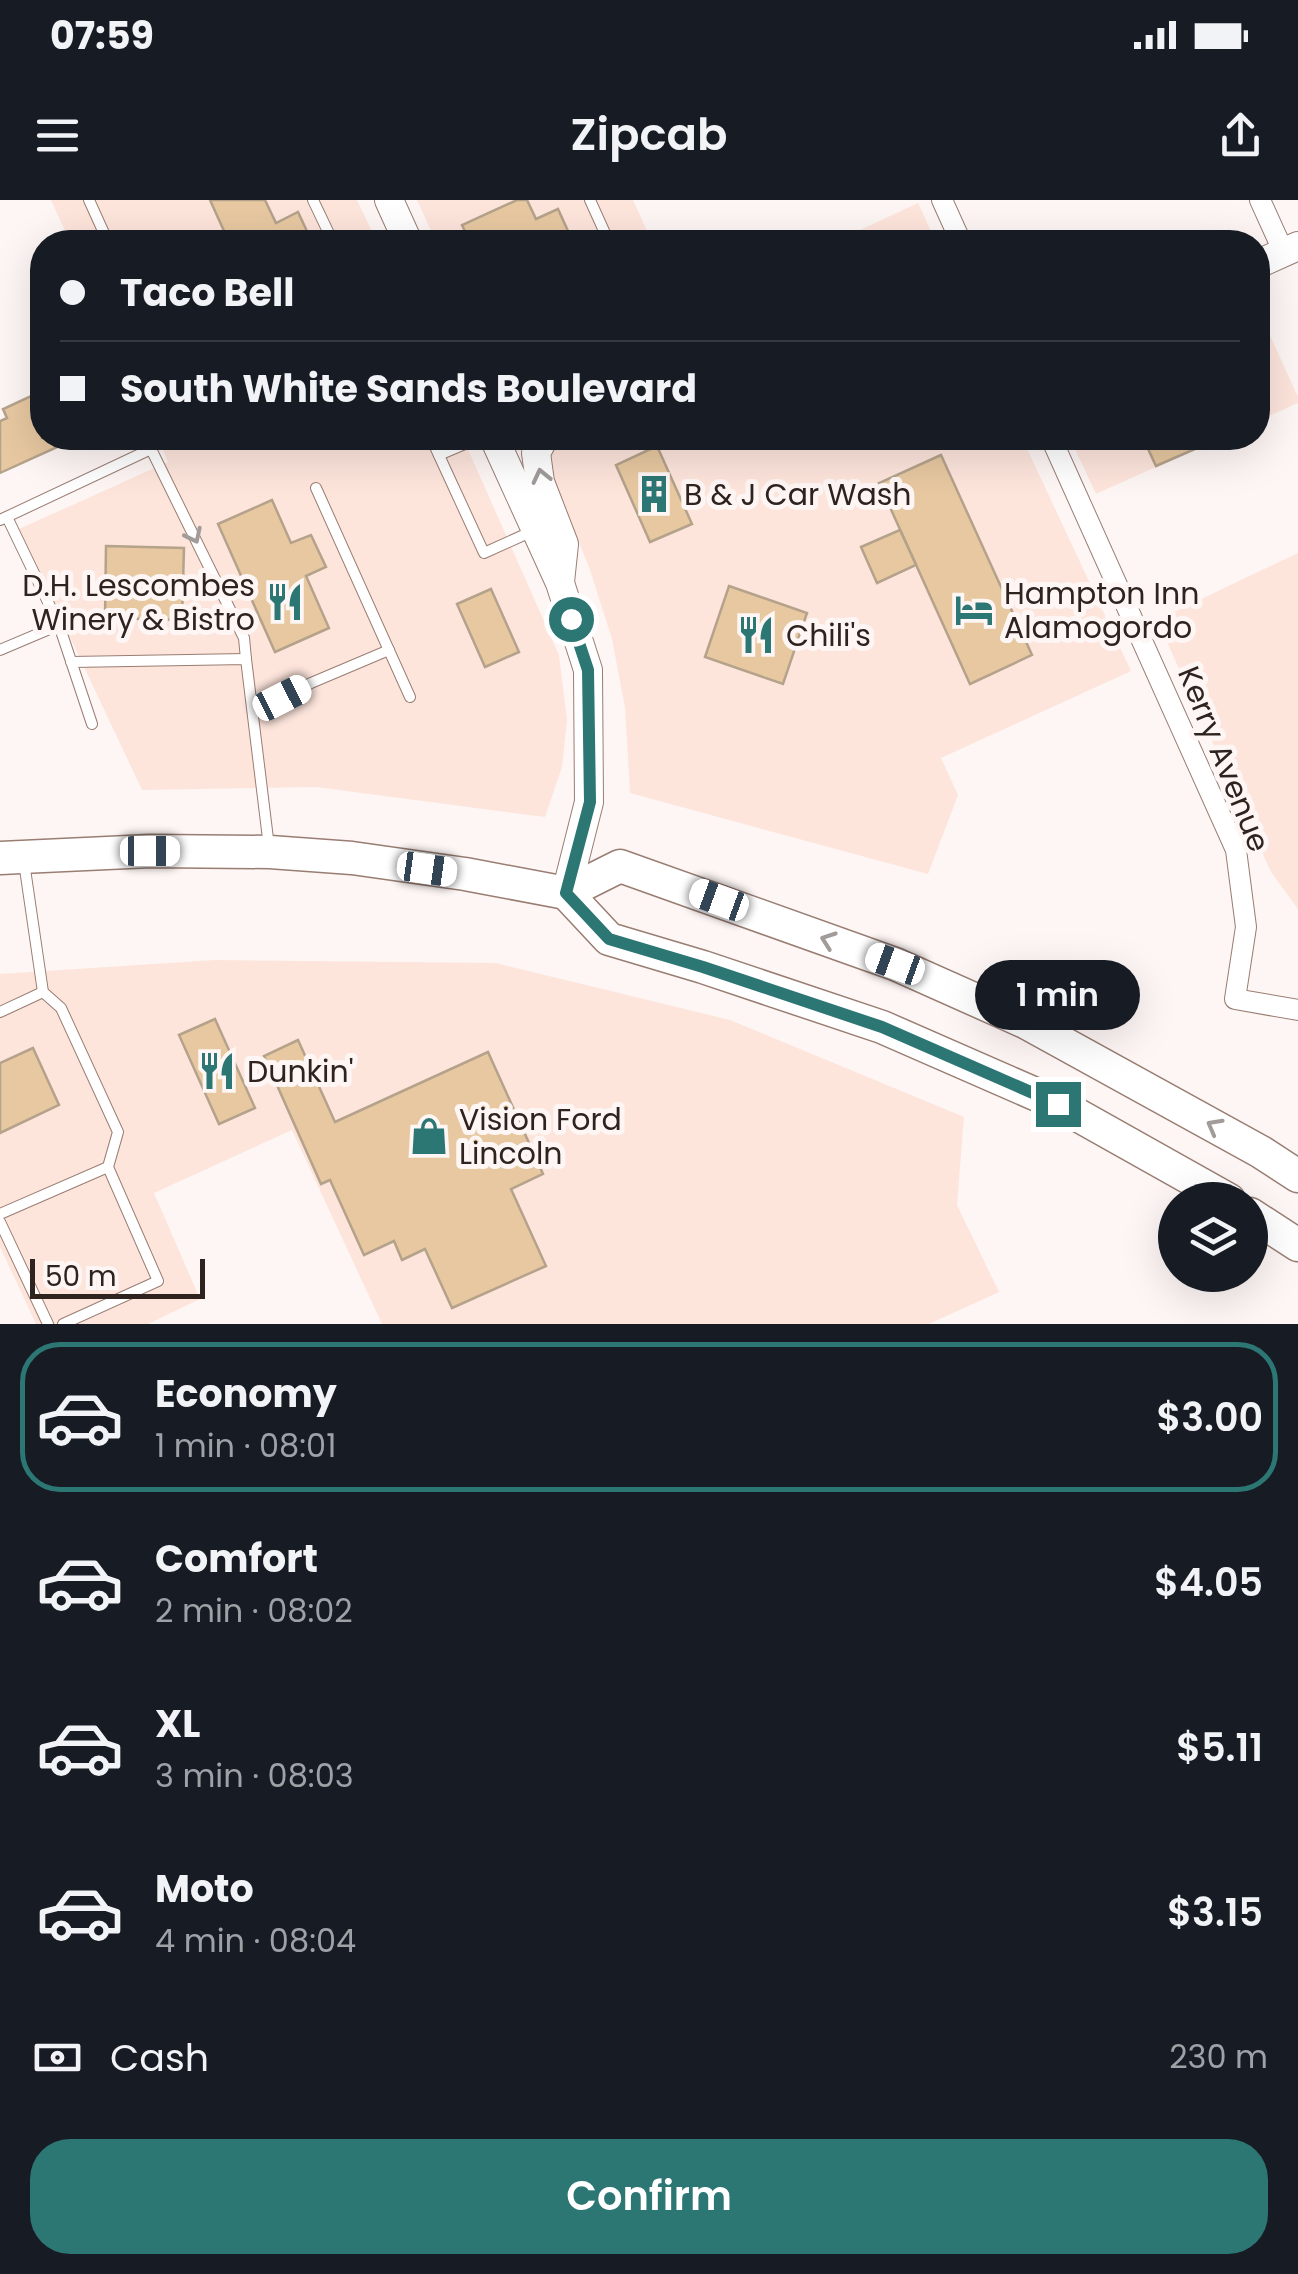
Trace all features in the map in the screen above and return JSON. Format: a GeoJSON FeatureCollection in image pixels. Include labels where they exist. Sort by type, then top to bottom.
{"type":"FeatureCollection","features":[{"type":"Feature","properties":{"kind":"main road"},"geometry":{"type":"LineString","coordinates":[[389,200],[403,230]]}},
{"type":"Feature","properties":{"kind":"main road"},"geometry":{"type":"LineString","coordinates":[[499,450],[560,583],[588,670],[590,802],[566,893]]}},
{"type":"Feature","properties":{"kind":"main road"},"geometry":{"type":"LineString","coordinates":[[538,450],[540,482],[564,544],[560,583]]}},
{"type":"Feature","properties":{"kind":"main road"},"geometry":{"type":"LineString","coordinates":[[12,857],[150,851],[270,852],[352,858],[566,893],[609,939],[882,1027],[1058,1104],[1196,1182]]}},
{"type":"Feature","properties":{"kind":"main road"},"geometry":{"type":"LineString","coordinates":[[566,893],[620,866],[895,964],[1025,1022],[1298,1176]]}},
{"type":"Feature","properties":{"kind":"main road"},"geometry":{"type":"LineString","coordinates":[[1268,1226],[1298,1245]]}},
{"type":"Feature","properties":{"kind":"street"},"geometry":{"type":"LineString","coordinates":[[942,200],[954,230]]}},
{"type":"Feature","properties":{"kind":"street"},"geometry":{"type":"LineString","coordinates":[[1260,200],[1291,249]]}},
{"type":"Feature","properties":{"kind":"street","name":"Kerry Avenue"},"geometry":{"type":"LineString","coordinates":[[1056,450],[1236,850],[1246,927],[1234,999],[1298,1010]]}},
{"type":"Feature","properties":{"kind":"lane"},"geometry":{"type":"LineString","coordinates":[[89,200],[103,230]]}},
{"type":"Feature","properties":{"kind":"lane"},"geometry":{"type":"LineString","coordinates":[[314,200],[328,230]]}},
{"type":"Feature","properties":{"kind":"lane"},"geometry":{"type":"LineString","coordinates":[[590,200],[604,230]]}},
{"type":"Feature","properties":{"kind":"lane"},"geometry":{"type":"LineString","coordinates":[[92,724],[58,625],[4,519],[147,450]]}},
{"type":"Feature","properties":{"kind":"lane"},"geometry":{"type":"LineString","coordinates":[[152,450],[244,638],[270,852]]}},
{"type":"Feature","properties":{"kind":"lane"},"geometry":{"type":"LineString","coordinates":[[437,450],[484,553],[536,530]]}},
{"type":"Feature","properties":{"kind":"lane"},"geometry":{"type":"LineString","coordinates":[[439,455],[451,450]]}},
{"type":"Feature","properties":{"kind":"lane"},"geometry":{"type":"LineString","coordinates":[[316,488],[410,698]]}},
{"type":"Feature","properties":{"kind":"lane"},"geometry":{"type":"LineString","coordinates":[[0,650],[58,625]]}},
{"type":"Feature","properties":{"kind":"lane"},"geometry":{"type":"LineString","coordinates":[[253,713],[389,650]]}},
{"type":"Feature","properties":{"kind":"lane"},"geometry":{"type":"LineString","coordinates":[[71,662],[246,659]]}},
{"type":"Feature","properties":{"kind":"lane"},"geometry":{"type":"LineString","coordinates":[[12,857],[43,992],[61,1008],[118,1132],[108,1166],[158,1280],[63,1324]]}},
{"type":"Feature","properties":{"kind":"lane"},"geometry":{"type":"LineString","coordinates":[[0,1012],[43,992]]}},
{"type":"Feature","properties":{"kind":"lane"},"geometry":{"type":"LineString","coordinates":[[48,1324],[0,1218],[108,1166]]}},
{"type":"Feature","properties":{"kind":"shaded area"},"geometry":{"type":"Polygon","coordinates":[[[51,200],[357,200],[371,230],[65,230],[51,200]]]}},
{"type":"Feature","properties":{"kind":"shaded area"},"geometry":{"type":"Polygon","coordinates":[[[417,200],[633,200],[647,230],[431,230],[417,200]]]}},
{"type":"Feature","properties":{"kind":"shaded area"},"geometry":{"type":"Polygon","coordinates":[[[918,203],[930,230],[860,230],[918,203]]]}},
{"type":"Feature","properties":{"kind":"shaded area"},"geometry":{"type":"Polygon","coordinates":[[[1270,335],[1298,397],[1298,403],[1270,416],[1270,335]]]}},
{"type":"Feature","properties":{"kind":"shaded area"},"geometry":{"type":"Polygon","coordinates":[[[163,450],[468,450],[559,655],[567,720],[562,767],[545,817],[316,787],[142,790],[19,529],[168,462],[163,450]]]}},
{"type":"Feature","properties":{"kind":"shaded area"},"geometry":{"type":"Polygon","coordinates":[[[1028,450],[1131,671],[941,758],[958,795],[928,874],[630,793],[625,708],[612,639],[552,474],[551,452],[1028,450]]]}},
{"type":"Feature","properties":{"kind":"shaded area"},"geometry":{"type":"Polygon","coordinates":[[[1076,450],[1193,450],[1096,494],[1076,450]]]}},
{"type":"Feature","properties":{"kind":"shaded area"},"geometry":{"type":"Polygon","coordinates":[[[1298,553],[1298,909],[1271,872],[1157,620],[1298,553]]]}},
{"type":"Feature","properties":{"kind":"shaded area"},"geometry":{"type":"Polygon","coordinates":[[[215,960],[496,963],[730,1020],[964,1117],[957,1205],[999,1292],[929,1324],[382,1324],[292,1130],[154,1193],[200,1299],[148,1324],[36,1324],[0,1247],[0,974],[215,960]]]}},
{"type":"Feature","properties":{"kind":"building"},"geometry":{"type":"Polygon","coordinates":[[[210,200],[265,200],[276,223],[298,212],[306,230],[224,230],[210,200]]]}},
{"type":"Feature","properties":{"kind":"building"},"geometry":{"type":"Polygon","coordinates":[[[517,200],[527,200],[536,219],[558,209],[568,230],[464,230],[462,225],[517,200]]]}},
{"type":"Feature","properties":{"kind":"building"},"geometry":{"type":"Polygon","coordinates":[[[30,397],[30,450],[51,450],[0,473],[0,421],[7,418],[3,409],[30,397]]]}},
{"type":"Feature","properties":{"kind":"building","name":"B & J Car Wash"},"geometry":{"type":"Polygon","coordinates":[[[648,450],[659,450],[692,524],[650,542],[616,465],[648,450]]]}},
{"type":"Feature","properties":{"kind":"building"},"geometry":{"type":"Polygon","coordinates":[[[1149,450],[1193,450],[1156,466],[1149,450]]]}},
{"type":"Feature","properties":{"kind":"building","name":"Hampton Inn Alamogordo"},"geometry":{"type":"Polygon","coordinates":[[[941,455],[1032,655],[970,684],[879,483],[941,455]]]}},
{"type":"Feature","properties":{"kind":"building","name":"D.H. Lescombes Winery & Bistro"},"geometry":{"type":"Polygon","coordinates":[[[272,500],[291,543],[311,535],[326,567],[306,576],[329,628],[275,652],[218,524],[272,500]]]}},
{"type":"Feature","properties":{"kind":"building"},"geometry":{"type":"Polygon","coordinates":[[[900,530],[916,565],[877,583],[861,547],[900,530]]]}},
{"type":"Feature","properties":{"kind":"building"},"geometry":{"type":"Polygon","coordinates":[[[106,546],[184,548],[182,620],[105,618],[106,546]]]}},
{"type":"Feature","properties":{"kind":"building","name":"Chili's"},"geometry":{"type":"Polygon","coordinates":[[[729,586],[807,613],[783,684],[705,657],[729,586]]]}},
{"type":"Feature","properties":{"kind":"building"},"geometry":{"type":"Polygon","coordinates":[[[491,589],[519,652],[485,667],[457,604],[491,589]]]}},
{"type":"Feature","properties":{"kind":"building","name":"Dunkin'"},"geometry":{"type":"Polygon","coordinates":[[[215,1019],[255,1108],[219,1124],[179,1035],[215,1019]]]}},
{"type":"Feature","properties":{"kind":"building"},"geometry":{"type":"Polygon","coordinates":[[[298,1040],[335,1122],[488,1052],[543,1174],[511,1189],[546,1266],[452,1308],[425,1249],[402,1260],[394,1241],[364,1255],[330,1180],[321,1184],[264,1056],[298,1040]]]}},
{"type":"Feature","properties":{"kind":"building"},"geometry":{"type":"Polygon","coordinates":[[[33,1048],[59,1105],[0,1133],[0,1063],[33,1048]]]}},
{"type":"Feature","properties":{"kind":"place","name":"B & J Car Wash"},"geometry":{"type":"Point","coordinates":[654,494]}},
{"type":"Feature","properties":{"kind":"place","name":"D.H. Lescombes Winery & Bistro"},"geometry":{"type":"Point","coordinates":[285,602]}},
{"type":"Feature","properties":{"kind":"place","name":"Hampton Inn Alamogordo"},"geometry":{"type":"Point","coordinates":[974,610]}},
{"type":"Feature","properties":{"kind":"place","name":"Chili's"},"geometry":{"type":"Point","coordinates":[756,635]}},
{"type":"Feature","properties":{"kind":"place","name":"Dunkin'"},"geometry":{"type":"Point","coordinates":[217,1071]}},
{"type":"Feature","properties":{"kind":"place","name":"Vision Ford Lincoln"},"geometry":{"type":"Point","coordinates":[429,1136]}},
{"type":"Feature","properties":{"kind":"route"},"geometry":{"type":"LineString","coordinates":[[571,619],[588,670],[590,802],[566,893],[609,939],[882,1027],[1058,1104]]}}]}
